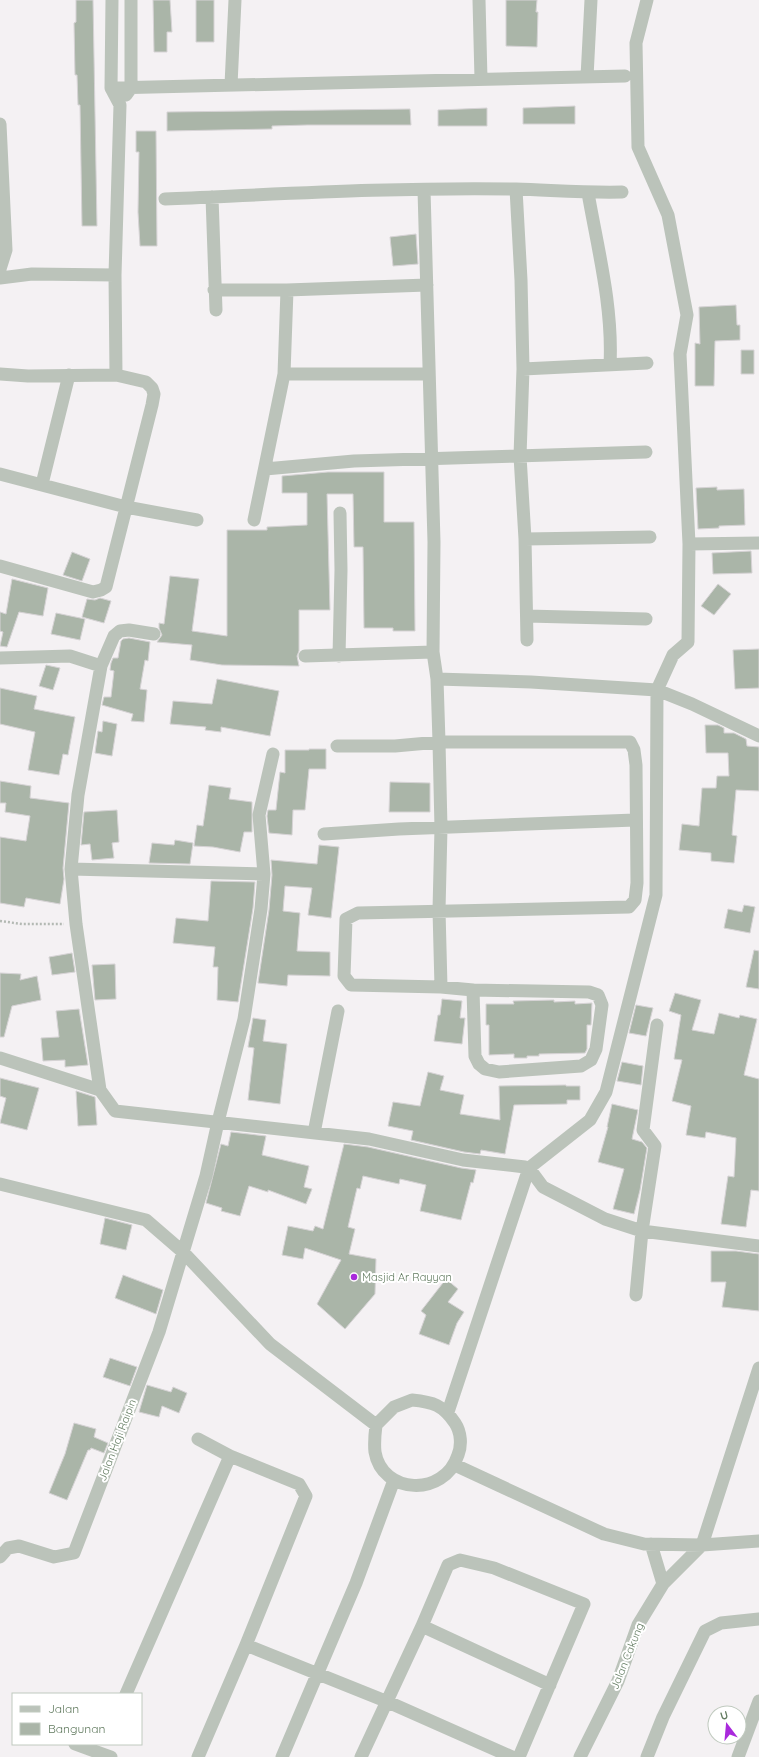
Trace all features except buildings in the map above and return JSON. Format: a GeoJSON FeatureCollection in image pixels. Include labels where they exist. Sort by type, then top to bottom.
{"type":"FeatureCollection","features":[{"type":"Feature","properties":{"kind":"street"},"geometry":{"type":"LineString","coordinates":[[112,0],[111,88],[120,104],[115,275],[116,375]]}},
{"type":"Feature","properties":{"kind":"street"},"geometry":{"type":"LineString","coordinates":[[120,104],[131,88],[131,0]]}},
{"type":"Feature","properties":{"kind":"street"},"geometry":{"type":"LineString","coordinates":[[231,85],[235,0]]}},
{"type":"Feature","properties":{"kind":"street"},"geometry":{"type":"LineString","coordinates":[[479,0],[481,79]]}},
{"type":"Feature","properties":{"kind":"street"},"geometry":{"type":"LineString","coordinates":[[587,77],[591,0]]}},
{"type":"Feature","properties":{"kind":"street"},"geometry":{"type":"LineString","coordinates":[[448,1412],[529,1168],[590,1120],[606,1092],[656,895],[657,690],[673,655],[688,642],[689,544],[680,354],[687,314],[668,215],[638,147],[636,43],[647,0]]}},
{"type":"Feature","properties":{"kind":"street"},"geometry":{"type":"LineString","coordinates":[[111,88],[624,76]]}},
{"type":"Feature","properties":{"kind":"street"},"geometry":{"type":"LineString","coordinates":[[0,124],[6,250],[0,269]]}},
{"type":"Feature","properties":{"kind":"street"},"geometry":{"type":"LineString","coordinates":[[516,189],[521,280],[523,369],[520,456],[525,539],[527,640]]}},
{"type":"Feature","properties":{"kind":"street"},"geometry":{"type":"LineString","coordinates":[[166,199],[424,190],[516,189],[588,193],[622,192]]}},
{"type":"Feature","properties":{"kind":"street"},"geometry":{"type":"LineString","coordinates":[[424,190],[434,542],[433,652],[437,679],[441,828],[439,910],[441,987]]}},
{"type":"Feature","properties":{"kind":"street"},"geometry":{"type":"LineString","coordinates":[[588,193],[608,299],[611,338],[610,365]]}},
{"type":"Feature","properties":{"kind":"street"},"geometry":{"type":"LineString","coordinates":[[212,197],[214,290],[216,310]]}},
{"type":"Feature","properties":{"kind":"street"},"geometry":{"type":"LineString","coordinates":[[0,278],[32,274],[115,275]]}},
{"type":"Feature","properties":{"kind":"street"},"geometry":{"type":"LineString","coordinates":[[214,290],[287,290],[427,285]]}},
{"type":"Feature","properties":{"kind":"street"},"geometry":{"type":"LineString","coordinates":[[254,520],[284,374],[287,290]]}},
{"type":"Feature","properties":{"kind":"street"},"geometry":{"type":"LineString","coordinates":[[523,369],[647,363]]}},
{"type":"Feature","properties":{"kind":"street"},"geometry":{"type":"LineString","coordinates":[[0,374],[28,376],[116,375],[146,382],[152,388],[154,394],[106,587],[93,592],[0,566]]}},
{"type":"Feature","properties":{"kind":"street"},"geometry":{"type":"LineString","coordinates":[[284,374],[429,374]]}},
{"type":"Feature","properties":{"kind":"street"},"geometry":{"type":"LineString","coordinates":[[42,484],[69,375]]}},
{"type":"Feature","properties":{"kind":"street"},"geometry":{"type":"LineString","coordinates":[[265,469],[354,461],[646,452]]}},
{"type":"Feature","properties":{"kind":"street"},"geometry":{"type":"LineString","coordinates":[[0,474],[126,506],[197,520]]}},
{"type":"Feature","properties":{"kind":"street"},"geometry":{"type":"LineString","coordinates":[[339,656],[340,513]]}},
{"type":"Feature","properties":{"kind":"street"},"geometry":{"type":"LineString","coordinates":[[525,539],[650,537]]}},
{"type":"Feature","properties":{"kind":"street"},"geometry":{"type":"LineString","coordinates":[[689,544],[759,543]]}},
{"type":"Feature","properties":{"kind":"street"},"geometry":{"type":"LineString","coordinates":[[527,616],[646,619]]}},
{"type":"Feature","properties":{"kind":"street"},"geometry":{"type":"LineString","coordinates":[[154,634],[129,630],[120,631],[114,636],[101,666],[78,795],[71,869],[76,924],[100,1090],[115,1111],[369,1139],[463,1160],[529,1168],[543,1187],[605,1219],[642,1231],[759,1246]]}},
{"type":"Feature","properties":{"kind":"street"},"geometry":{"type":"LineString","coordinates":[[305,656],[433,652]]}},
{"type":"Feature","properties":{"kind":"street"},"geometry":{"type":"LineString","coordinates":[[0,658],[70,656],[101,666]]}},
{"type":"Feature","properties":{"kind":"street"},"geometry":{"type":"LineString","coordinates":[[437,679],[531,682],[657,690],[692,704],[759,736]]}},
{"type":"Feature","properties":{"kind":"street"},"geometry":{"type":"LineString","coordinates":[[337,746],[395,746],[439,742],[630,742],[634,750],[636,765],[635,820],[637,883],[635,900],[629,908],[358,912],[346,919],[344,976],[351,985],[441,987],[473,990],[588,992],[598,995],[602,1005],[596,1049],[591,1060],[581,1066],[574,1067],[499,1072],[485,1069],[479,1064],[476,1056],[473,990]]}},
{"type":"Feature","properties":{"kind":"street"},"geometry":{"type":"LineString","coordinates":[[183,1252],[206,1176],[244,1019],[261,909],[264,874],[259,815],[273,754]]}},
{"type":"Feature","properties":{"kind":"street"},"geometry":{"type":"LineString","coordinates":[[324,834],[635,820]]}},
{"type":"Feature","properties":{"kind":"street"},"geometry":{"type":"LineString","coordinates":[[71,869],[264,874]]}},
{"type":"Feature","properties":{"kind":"street"},"geometry":{"type":"LineString","coordinates":[[314,1133],[338,1011]]}},
{"type":"Feature","properties":{"kind":"street"},"geometry":{"type":"LineString","coordinates":[[636,1295],[642,1231],[655,1146],[643,1130],[657,1025]]}},
{"type":"Feature","properties":{"kind":"street"},"geometry":{"type":"LineString","coordinates":[[0,1058],[100,1090]]}},
{"type":"Feature","properties":{"kind":"street"},"geometry":{"type":"LineString","coordinates":[[0,1184],[146,1220],[183,1252],[270,1344],[376,1425]]}},
{"type":"Feature","properties":{"kind":"street","name":"Jalan Haji Raipin"},"geometry":{"type":"LineString","coordinates":[[0,1557],[8,1548],[19,1546],[54,1557],[74,1553],[159,1332],[183,1252]]}},
{"type":"Feature","properties":{"kind":"street"},"geometry":{"type":"LineString","coordinates":[[702,1545],[759,1368]]}},
{"type":"Feature","properties":{"kind":"street"},"geometry":{"type":"LineString","coordinates":[[412,1400],[431,1402],[448,1412],[458,1428],[461,1447],[455,1465],[443,1478],[428,1485],[410,1486],[394,1480],[382,1468],[375,1453],[376,1425],[394,1407],[412,1400]]}},
{"type":"Feature","properties":{"kind":"street"},"geometry":{"type":"LineString","coordinates":[[198,1439],[230,1456],[299,1484],[306,1496],[246,1645],[198,1757]]}},
{"type":"Feature","properties":{"kind":"street"},"geometry":{"type":"LineString","coordinates":[[126,1693],[230,1456]]}},
{"type":"Feature","properties":{"kind":"street"},"geometry":{"type":"LineString","coordinates":[[455,1465],[604,1534],[629,1542],[702,1545],[759,1541]]}},
{"type":"Feature","properties":{"kind":"street"},"geometry":{"type":"LineString","coordinates":[[282,1757],[356,1584],[394,1480]]}},
{"type":"Feature","properties":{"kind":"street"},"geometry":{"type":"LineString","coordinates":[[651,1544],[663,1584]]}},
{"type":"Feature","properties":{"kind":"street","name":"Jalan Cakung"},"geometry":{"type":"LineString","coordinates":[[580,1757],[618,1681],[638,1625],[663,1584],[702,1545]]}},
{"type":"Feature","properties":{"kind":"street"},"geometry":{"type":"LineString","coordinates":[[361,1757],[388,1702],[448,1565],[460,1560],[494,1568],[584,1604],[519,1757]]}},
{"type":"Feature","properties":{"kind":"street"},"geometry":{"type":"LineString","coordinates":[[647,1757],[663,1718],[705,1631],[722,1623],[759,1619]]}},
{"type":"Feature","properties":{"kind":"street"},"geometry":{"type":"LineString","coordinates":[[422,1626],[550,1685]]}},
{"type":"Feature","properties":{"kind":"street"},"geometry":{"type":"LineString","coordinates":[[246,1645],[388,1702],[512,1757]]}},
{"type":"Feature","properties":{"kind":"street"},"geometry":{"type":"LineString","coordinates":[[738,1757],[759,1701]]}},
{"type":"Feature","properties":{"kind":"street"},"geometry":{"type":"LineString","coordinates":[[79,1745],[105,1751]]}},
{"type":"Feature","properties":{"kind":"path"},"geometry":{"type":"LineString","coordinates":[[0,921],[22,924],[76,924]]}},
{"type":"Feature","properties":{"kind":"place","name":"Masjid Ar Rayyan"},"geometry":{"type":"Point","coordinates":[354,1277]}}]}
